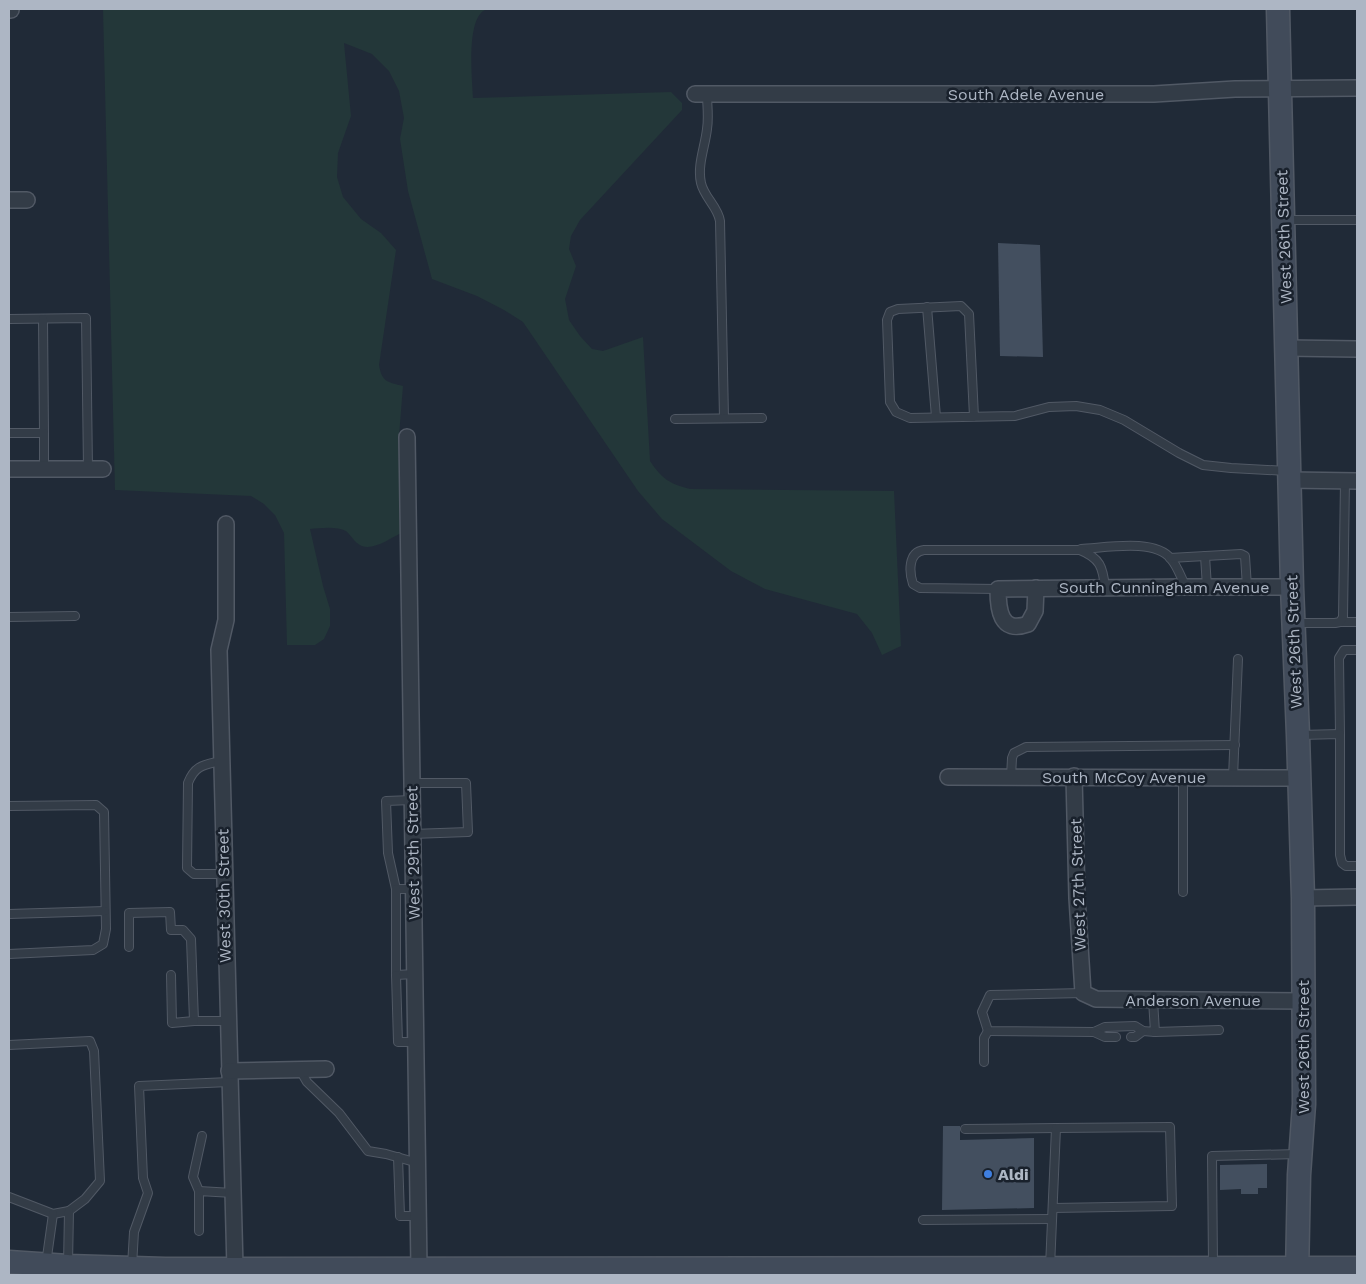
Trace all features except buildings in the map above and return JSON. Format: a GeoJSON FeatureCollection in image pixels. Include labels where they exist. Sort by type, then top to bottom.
{"type":"FeatureCollection","features":[{"type":"Feature","properties":{"kind":"main road","name":"West 26th Street"},"geometry":{"type":"LineString","coordinates":[[1278,9],[1293,623],[1303,898],[1304,1104],[1300,1154],[1297,1272]]}},
{"type":"Feature","properties":{"kind":"main road"},"geometry":{"type":"LineString","coordinates":[[9,1262],[177,1272],[234,1268],[419,1268],[481,1271],[1050,1268],[1213,1269],[1297,1272],[1357,1268]]}},
{"type":"Feature","properties":{"kind":"street","name":"South Adele Avenue"},"geometry":{"type":"LineString","coordinates":[[701,94],[1154,94],[1235,89],[1357,88]]}},
{"type":"Feature","properties":{"kind":"street"},"geometry":{"type":"LineString","coordinates":[[9,200],[27,200]]}},
{"type":"Feature","properties":{"kind":"street"},"geometry":{"type":"LineString","coordinates":[[1287,348],[1357,349]]}},
{"type":"Feature","properties":{"kind":"street","name":"West 29th Street"},"geometry":{"type":"LineString","coordinates":[[406,437],[419,1268]]}},
{"type":"Feature","properties":{"kind":"street"},"geometry":{"type":"LineString","coordinates":[[9,469],[95,469]]}},
{"type":"Feature","properties":{"kind":"street"},"geometry":{"type":"LineString","coordinates":[[1289,476],[1351,481]]}},
{"type":"Feature","properties":{"kind":"street","name":"West 30th Street"},"geometry":{"type":"LineString","coordinates":[[226,524],[226,620],[219,650],[234,1268]]}},
{"type":"Feature","properties":{"kind":"street","name":"South Cunningham Avenue"},"geometry":{"type":"LineString","coordinates":[[1036,588],[1035,611],[1028,624],[1013,626],[1006,623],[1000,615],[998,589],[1036,588],[1292,586]]}},
{"type":"Feature","properties":{"kind":"street","name":"West 27th Street"},"geometry":{"type":"LineString","coordinates":[[1074,776],[1077,898],[1083,993]]}},
{"type":"Feature","properties":{"kind":"street","name":"South McCoy Avenue"},"geometry":{"type":"LineString","coordinates":[[948,777],[1299,778]]}},
{"type":"Feature","properties":{"kind":"street"},"geometry":{"type":"LineString","coordinates":[[1303,898],[1357,898]]}},
{"type":"Feature","properties":{"kind":"street","name":"Anderson Avenue"},"geometry":{"type":"LineString","coordinates":[[1083,993],[1096,999],[1304,1001]]}},
{"type":"Feature","properties":{"kind":"street"},"geometry":{"type":"LineString","coordinates":[[229,1077],[326,1069]]}},
{"type":"Feature","properties":{"kind":"lane"},"geometry":{"type":"LineString","coordinates":[[701,94],[707,129],[702,154],[701,184],[720,221],[724,418]]}},
{"type":"Feature","properties":{"kind":"lane"},"geometry":{"type":"LineString","coordinates":[[1284,220],[1357,220]]}},
{"type":"Feature","properties":{"kind":"lane"},"geometry":{"type":"LineString","coordinates":[[974,417],[969,314],[961,306],[898,309],[890,312],[887,320],[890,402],[896,412],[910,418],[936,417],[974,417],[1015,416],[1049,407],[1076,406],[1100,410],[1124,420],[1203,465],[1289,476]]}},
{"type":"Feature","properties":{"kind":"lane"},"geometry":{"type":"LineString","coordinates":[[927,308],[936,417]]}},
{"type":"Feature","properties":{"kind":"lane"},"geometry":{"type":"LineString","coordinates":[[9,319],[86,318],[95,469]]}},
{"type":"Feature","properties":{"kind":"lane"},"geometry":{"type":"LineString","coordinates":[[43,319],[44,469]]}},
{"type":"Feature","properties":{"kind":"lane"},"geometry":{"type":"LineString","coordinates":[[674,419],[762,418]]}},
{"type":"Feature","properties":{"kind":"lane"},"geometry":{"type":"LineString","coordinates":[[9,434],[44,433]]}},
{"type":"Feature","properties":{"kind":"lane"},"geometry":{"type":"LineString","coordinates":[[1340,622],[1343,617],[1351,481]]}},
{"type":"Feature","properties":{"kind":"lane"},"geometry":{"type":"LineString","coordinates":[[998,589],[920,588],[913,584],[910,565],[918,551],[924,550],[1080,550],[1142,546],[1153,548],[1170,558],[1186,587]]}},
{"type":"Feature","properties":{"kind":"lane"},"geometry":{"type":"LineString","coordinates":[[1080,550],[1096,559],[1103,569],[1105,588]]}},
{"type":"Feature","properties":{"kind":"lane"},"geometry":{"type":"LineString","coordinates":[[1170,558],[1241,554],[1245,556],[1247,587]]}},
{"type":"Feature","properties":{"kind":"lane"},"geometry":{"type":"LineString","coordinates":[[1205,556],[1207,587]]}},
{"type":"Feature","properties":{"kind":"lane"},"geometry":{"type":"LineString","coordinates":[[9,618],[75,616]]}},
{"type":"Feature","properties":{"kind":"lane"},"geometry":{"type":"LineString","coordinates":[[1293,623],[1357,622]]}},
{"type":"Feature","properties":{"kind":"lane"},"geometry":{"type":"LineString","coordinates":[[1357,650],[1344,650],[1339,658],[1340,856],[1342,863],[1346,866],[1357,866]]}},
{"type":"Feature","properties":{"kind":"lane"},"geometry":{"type":"LineString","coordinates":[[1233,778],[1238,659]]}},
{"type":"Feature","properties":{"kind":"lane"},"geometry":{"type":"LineString","coordinates":[[1298,735],[1340,734]]}},
{"type":"Feature","properties":{"kind":"lane"},"geometry":{"type":"LineString","coordinates":[[1011,777],[1014,753],[1026,747],[1235,745]]}},
{"type":"Feature","properties":{"kind":"lane"},"geometry":{"type":"LineString","coordinates":[[221,761],[201,766],[192,774],[188,783],[187,868],[194,874],[224,874]]}},
{"type":"Feature","properties":{"kind":"lane"},"geometry":{"type":"LineString","coordinates":[[1183,777],[1183,892]]}},
{"type":"Feature","properties":{"kind":"lane"},"geometry":{"type":"LineString","coordinates":[[412,783],[466,783],[468,832],[412,834]]}},
{"type":"Feature","properties":{"kind":"lane"},"geometry":{"type":"LineString","coordinates":[[412,800],[386,801],[388,854],[396,889],[398,1042],[416,1042]]}},
{"type":"Feature","properties":{"kind":"lane"},"geometry":{"type":"LineString","coordinates":[[9,806],[96,805],[104,812],[106,911],[106,929],[103,944],[93,950],[9,954]]}},
{"type":"Feature","properties":{"kind":"lane"},"geometry":{"type":"LineString","coordinates":[[396,889],[413,889]]}},
{"type":"Feature","properties":{"kind":"lane"},"geometry":{"type":"LineString","coordinates":[[9,914],[106,911]]}},
{"type":"Feature","properties":{"kind":"lane"},"geometry":{"type":"LineString","coordinates":[[129,947],[129,913],[170,912],[171,930],[183,930],[192,939],[194,1021]]}},
{"type":"Feature","properties":{"kind":"lane"},"geometry":{"type":"LineString","coordinates":[[396,975],[415,974]]}},
{"type":"Feature","properties":{"kind":"lane"},"geometry":{"type":"LineString","coordinates":[[171,975],[172,1023],[227,1020]]}},
{"type":"Feature","properties":{"kind":"lane"},"geometry":{"type":"LineString","coordinates":[[984,1062],[984,1038],[988,1031],[982,1012],[990,995],[1083,993]]}},
{"type":"Feature","properties":{"kind":"lane"},"geometry":{"type":"LineString","coordinates":[[1153,1000],[1155,1032]]}},
{"type":"Feature","properties":{"kind":"lane"},"geometry":{"type":"LineString","coordinates":[[1094,1032],[1105,1027],[1135,1026],[1143,1031],[1155,1032],[1219,1030]]}},
{"type":"Feature","properties":{"kind":"lane"},"geometry":{"type":"LineString","coordinates":[[988,1031],[1094,1032],[1105,1037],[1116,1037]]}},
{"type":"Feature","properties":{"kind":"lane"},"geometry":{"type":"LineString","coordinates":[[1131,1037],[1135,1037],[1143,1031]]}},
{"type":"Feature","properties":{"kind":"lane"},"geometry":{"type":"LineString","coordinates":[[9,1045],[90,1041],[94,1051],[100,1181],[85,1199],[69,1211],[53,1214],[9,1197]]}},
{"type":"Feature","properties":{"kind":"lane"},"geometry":{"type":"LineString","coordinates":[[300,1070],[307,1082],[339,1113],[368,1151],[418,1163]]}},
{"type":"Feature","properties":{"kind":"lane"},"geometry":{"type":"LineString","coordinates":[[132,1268],[134,1232],[148,1193],[143,1178],[139,1086],[229,1077]]}},
{"type":"Feature","properties":{"kind":"lane"},"geometry":{"type":"LineString","coordinates":[[965,1129],[1170,1127],[1172,1206],[1053,1208]]}},
{"type":"Feature","properties":{"kind":"lane"},"geometry":{"type":"LineString","coordinates":[[1050,1268],[1056,1128]]}},
{"type":"Feature","properties":{"kind":"lane"},"geometry":{"type":"LineString","coordinates":[[199,1231],[199,1191],[193,1177],[202,1136]]}},
{"type":"Feature","properties":{"kind":"lane"},"geometry":{"type":"LineString","coordinates":[[1213,1269],[1212,1156],[1300,1154]]}},
{"type":"Feature","properties":{"kind":"lane"},"geometry":{"type":"LineString","coordinates":[[398,1158],[400,1216],[418,1216]]}},
{"type":"Feature","properties":{"kind":"lane"},"geometry":{"type":"LineString","coordinates":[[199,1191],[233,1193]]}},
{"type":"Feature","properties":{"kind":"lane"},"geometry":{"type":"LineString","coordinates":[[68,1266],[69,1211]]}},
{"type":"Feature","properties":{"kind":"lane"},"geometry":{"type":"LineString","coordinates":[[46,1265],[53,1214]]}},
{"type":"Feature","properties":{"kind":"lane"},"geometry":{"type":"LineString","coordinates":[[923,1220],[1052,1219]]}},
{"type":"Feature","properties":{"kind":"green space"},"geometry":{"type":"Polygon","coordinates":[[[103,9],[487,9],[481,13],[477,20],[472,41],[473,98],[671,92],[682,103],[682,110],[580,220],[571,236],[569,249],[576,266],[565,299],[569,320],[592,349],[603,351],[643,337],[650,461],[658,472],[672,483],[690,489],[894,491],[901,646],[882,655],[872,633],[857,614],[765,589],[731,571],[662,519],[638,491],[523,322],[477,296],[432,279],[408,191],[400,139],[404,118],[399,91],[389,71],[372,54],[344,43],[351,116],[338,153],[337,177],[343,197],[361,219],[381,233],[396,250],[379,365],[382,375],[386,380],[403,386],[399,436],[401,533],[379,544],[367,547],[357,543],[342,529],[310,529],[330,609],[330,626],[324,639],[315,645],[287,645],[284,533],[275,515],[264,504],[251,496],[115,490],[103,9]]]}},
{"type":"Feature","properties":{"kind":"place","name":"Aldi"},"geometry":{"type":"Point","coordinates":[988,1174]}}]}
